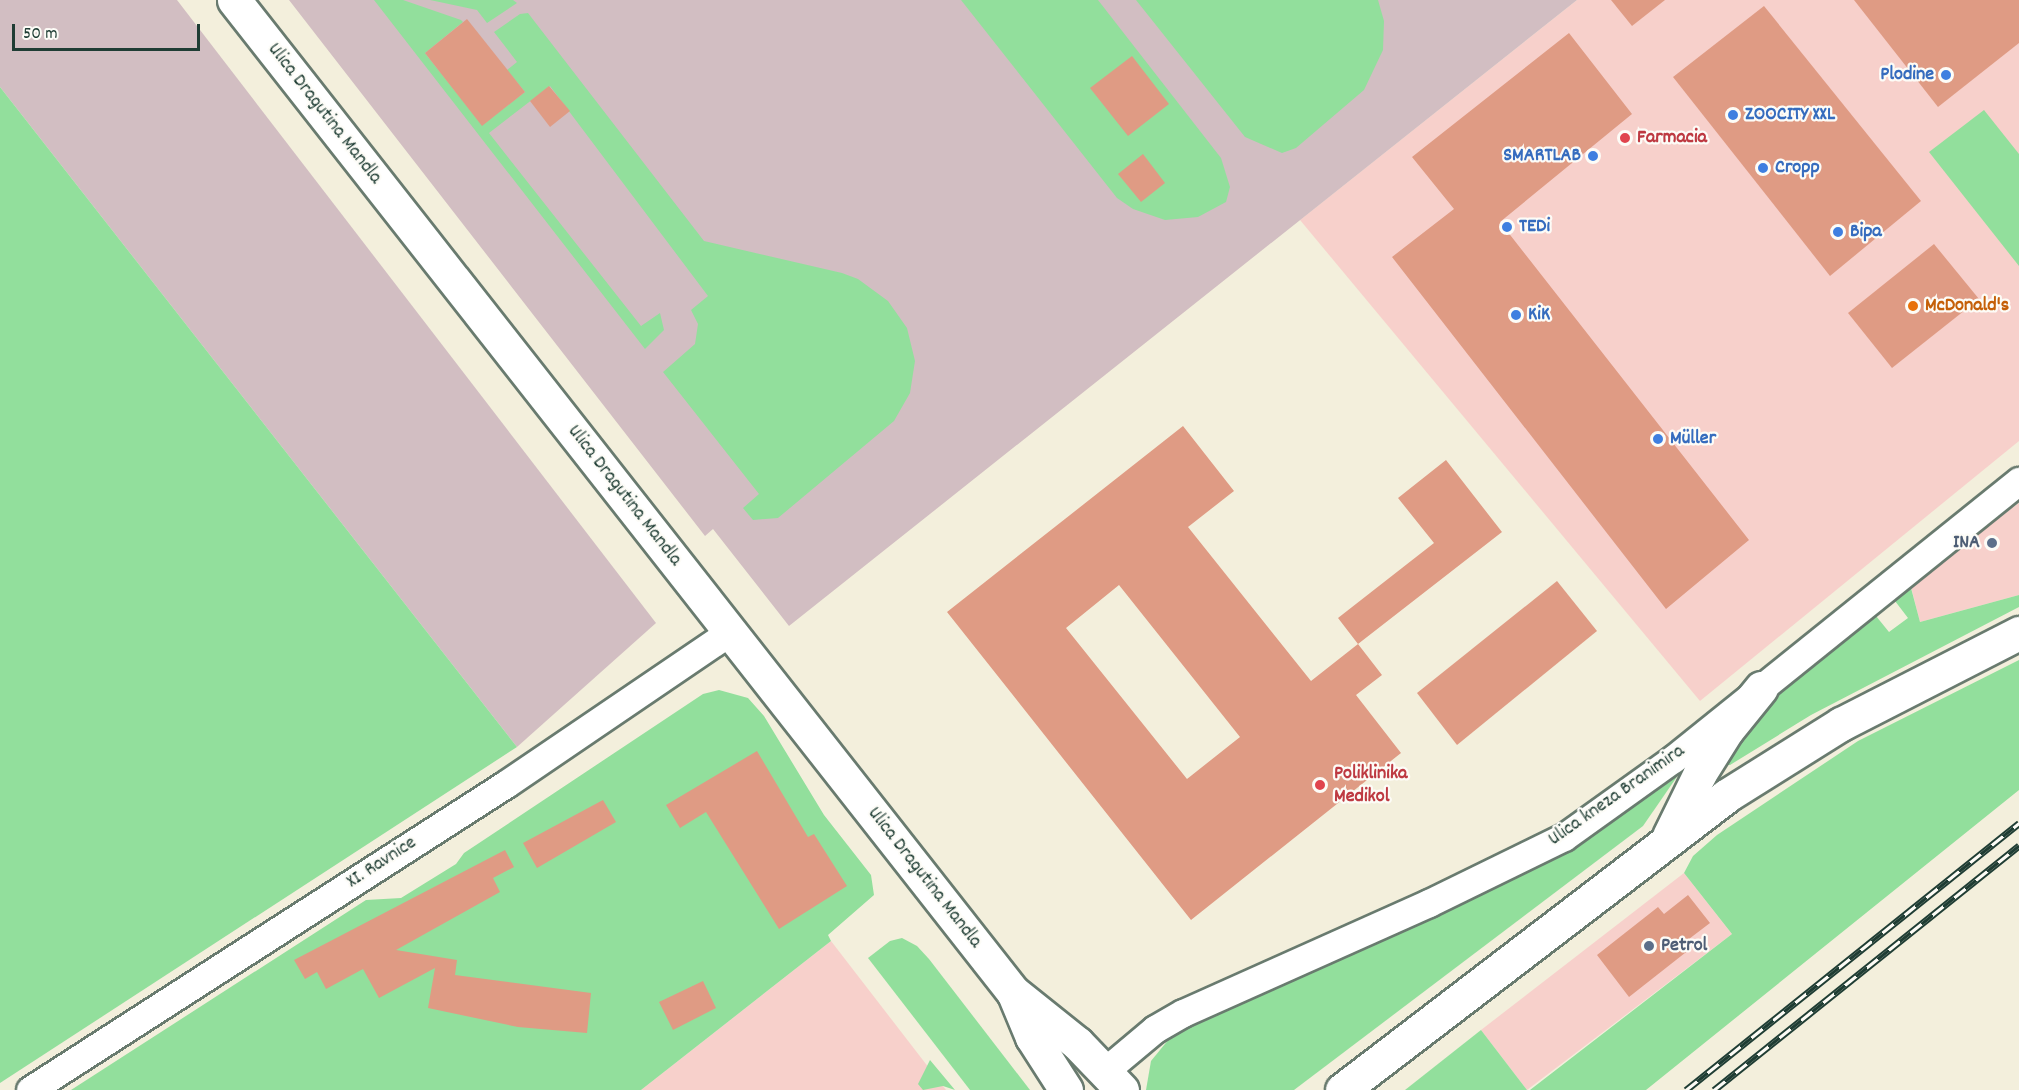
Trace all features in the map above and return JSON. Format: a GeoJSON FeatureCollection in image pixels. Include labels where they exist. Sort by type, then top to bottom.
{"type":"FeatureCollection","features":[{"type":"Feature","properties":{"kind":"main road","name":"Ulica Dragutina Mandla"},"geometry":{"type":"LineString","coordinates":[[234,0],[1013,992],[1114,1080]]}},
{"type":"Feature","properties":{"kind":"main road"},"geometry":{"type":"LineString","coordinates":[[1342,1090],[1667,841],[1802,747],[2019,633]]}},
{"type":"Feature","properties":{"kind":"main road"},"geometry":{"type":"LineString","coordinates":[[1667,841],[1700,773],[1727,729],[1761,688]]}},
{"type":"Feature","properties":{"kind":"main road","name":"Ulica Dragutina Mandla"},"geometry":{"type":"LineString","coordinates":[[1013,992],[1032,1037],[1066,1090]]}},
{"type":"Feature","properties":{"kind":"street","name":"Ulica kneza Branimira"},"geometry":{"type":"LineString","coordinates":[[1114,1080],[1155,1029],[1184,1013],[1538,852],[1638,786],[2019,481]]}},
{"type":"Feature","properties":{"kind":"street","name":"XI. Ravnice"},"geometry":{"type":"LineString","coordinates":[[30,1090],[506,784],[731,631]]}},
{"type":"Feature","properties":{"kind":"shaded area"},"geometry":{"type":"Polygon","coordinates":[[[0,0],[177,0],[656,623],[517,747],[0,87],[0,0]]]}},
{"type":"Feature","properties":{"kind":"shaded area"},"geometry":{"type":"Polygon","coordinates":[[[289,0],[1577,0],[789,626],[713,529],[705,536],[289,0]]]}},
{"type":"Feature","properties":{"kind":"shaded area"},"geometry":{"type":"Polygon","coordinates":[[[1577,0],[2019,0],[2019,441],[1700,701],[1300,220],[1577,0]]]}},
{"type":"Feature","properties":{"kind":"shaded area","name":"INA"},"geometry":{"type":"Polygon","coordinates":[[[2019,503],[2019,595],[1920,622],[1910,583],[2019,503]]]}},
{"type":"Feature","properties":{"kind":"shaded area"},"geometry":{"type":"Polygon","coordinates":[[[1684,873],[1732,934],[1527,1090],[1481,1030],[1684,873]]]}},
{"type":"Feature","properties":{"kind":"shaded area"},"geometry":{"type":"Polygon","coordinates":[[[831,941],[946,1090],[641,1090],[831,941]]]}},
{"type":"Feature","properties":{"kind":"green space"},"geometry":{"type":"Polygon","coordinates":[[[374,0],[403,0],[463,22],[425,53],[482,125],[525,92],[507,70],[517,62],[494,32],[520,14],[528,13],[704,241],[842,273],[858,279],[888,301],[907,328],[915,361],[910,393],[894,421],[778,518],[753,520],[743,508],[759,494],[663,372],[695,344],[698,324],[691,310],[708,296],[550,86],[489,133],[641,326],[660,313],[664,330],[645,349],[374,0]]]}},
{"type":"Feature","properties":{"kind":"green space"},"geometry":{"type":"Polygon","coordinates":[[[430,0],[513,0],[517,3],[487,23],[477,10],[430,0]]]}},
{"type":"Feature","properties":{"kind":"green space"},"geometry":{"type":"Polygon","coordinates":[[[961,0],[1098,0],[1221,158],[1230,187],[1226,202],[1198,217],[1165,220],[1133,209],[1117,198],[961,0]]]}},
{"type":"Feature","properties":{"kind":"green space"},"geometry":{"type":"Polygon","coordinates":[[[1136,0],[1378,0],[1384,21],[1383,50],[1364,90],[1296,148],[1282,153],[1245,137],[1136,0]]]}},
{"type":"Feature","properties":{"kind":"green space"},"geometry":{"type":"Polygon","coordinates":[[[0,87],[517,747],[0,1083],[0,87]]]}},
{"type":"Feature","properties":{"kind":"green space"},"geometry":{"type":"Polygon","coordinates":[[[1984,110],[2019,154],[2019,266],[1929,152],[1984,110]]]}},
{"type":"Feature","properties":{"kind":"green space"},"geometry":{"type":"Polygon","coordinates":[[[1911,588],[1920,622],[2019,595],[2019,607],[1811,715],[1730,765],[1724,765],[1775,693],[1883,605],[1886,608],[1876,616],[1889,632],[1908,618],[1895,601],[1911,588]]]}},
{"type":"Feature","properties":{"kind":"green space"},"geometry":{"type":"Polygon","coordinates":[[[2019,660],[2019,790],[1646,1090],[1530,1090],[1732,934],[1684,873],[1693,856],[1717,835],[1858,741],[2019,660]]]}},
{"type":"Feature","properties":{"kind":"green space"},"geometry":{"type":"Polygon","coordinates":[[[719,690],[748,698],[764,716],[824,815],[871,875],[874,895],[828,935],[831,941],[641,1090],[71,1090],[366,900],[401,898],[456,864],[464,853],[703,694],[719,690]]]}},
{"type":"Feature","properties":{"kind":"green space"},"geometry":{"type":"Polygon","coordinates":[[[1683,768],[1643,826],[1294,1090],[1146,1090],[1151,1061],[1178,1028],[1683,768]]]}},
{"type":"Feature","properties":{"kind":"green space"},"geometry":{"type":"Polygon","coordinates":[[[902,938],[917,946],[929,959],[1030,1090],[970,1090],[868,958],[890,941],[902,938]]]}},
{"type":"Feature","properties":{"kind":"green space"},"geometry":{"type":"Polygon","coordinates":[[[1481,1030],[1527,1090],[1405,1090],[1481,1030]]]}},
{"type":"Feature","properties":{"kind":"green space"},"geometry":{"type":"Polygon","coordinates":[[[930,1060],[955,1090],[943,1086],[923,1090],[918,1084],[930,1060]]]}},
{"type":"Feature","properties":{"kind":"building"},"geometry":{"type":"Polygon","coordinates":[[[1611,0],[1665,0],[1632,26],[1611,0]]]}},
{"type":"Feature","properties":{"kind":"building","name":"Plodine"},"geometry":{"type":"Polygon","coordinates":[[[1854,0],[2019,0],[2019,43],[1938,107],[1854,0]]]}},
{"type":"Feature","properties":{"kind":"building"},"geometry":{"type":"Polygon","coordinates":[[[1764,6],[1921,201],[1830,276],[1673,77],[1764,6]]]}},
{"type":"Feature","properties":{"kind":"building"},"geometry":{"type":"Polygon","coordinates":[[[467,19],[525,92],[482,126],[425,53],[467,19]]]}},
{"type":"Feature","properties":{"kind":"building"},"geometry":{"type":"Polygon","coordinates":[[[1569,33],[1632,114],[1500,222],[1749,540],[1666,609],[1392,257],[1454,209],[1412,157],[1569,33]]]}},
{"type":"Feature","properties":{"kind":"building"},"geometry":{"type":"Polygon","coordinates":[[[1132,56],[1169,104],[1128,136],[1090,88],[1132,56]]]}},
{"type":"Feature","properties":{"kind":"building"},"geometry":{"type":"Polygon","coordinates":[[[549,86],[570,111],[550,127],[530,101],[549,86]]]}},
{"type":"Feature","properties":{"kind":"building"},"geometry":{"type":"Polygon","coordinates":[[[1143,154],[1165,183],[1141,202],[1118,174],[1143,154]]]}},
{"type":"Feature","properties":{"kind":"building","name":"McDonald's"},"geometry":{"type":"Polygon","coordinates":[[[1934,244],[1979,299],[1892,368],[1848,313],[1934,244]]]}},
{"type":"Feature","properties":{"kind":"building"},"geometry":{"type":"Polygon","coordinates":[[[1183,426],[1234,491],[1188,527],[1311,681],[1358,644],[1382,675],[1356,695],[1401,753],[1191,920],[947,612],[1183,426]],[[1119,585],[1066,628],[1187,779],[1240,737],[1119,585]]]}},
{"type":"Feature","properties":{"kind":"building"},"geometry":{"type":"Polygon","coordinates":[[[1446,460],[1502,532],[1358,644],[1338,618],[1434,543],[1398,498],[1446,460]]]}},
{"type":"Feature","properties":{"kind":"building"},"geometry":{"type":"Polygon","coordinates":[[[1557,581],[1597,631],[1457,745],[1417,693],[1557,581]]]}},
{"type":"Feature","properties":{"kind":"building"},"geometry":{"type":"Polygon","coordinates":[[[757,751],[808,837],[814,834],[847,886],[779,929],[706,812],[680,828],[666,805],[757,751]]]}},
{"type":"Feature","properties":{"kind":"building"},"geometry":{"type":"Polygon","coordinates":[[[603,800],[616,822],[537,868],[523,843],[603,800]]]}},
{"type":"Feature","properties":{"kind":"building"},"geometry":{"type":"Polygon","coordinates":[[[505,850],[514,867],[493,878],[500,892],[396,950],[457,960],[455,975],[591,993],[587,1033],[518,1027],[428,1008],[435,968],[379,998],[363,969],[326,989],[317,972],[305,979],[294,960],[505,850]]]}},
{"type":"Feature","properties":{"kind":"building","name":"Petrol"},"geometry":{"type":"Polygon","coordinates":[[[1688,895],[1710,923],[1685,942],[1690,949],[1629,997],[1597,955],[1658,907],[1664,914],[1688,895]]]}},
{"type":"Feature","properties":{"kind":"building"},"geometry":{"type":"Polygon","coordinates":[[[703,981],[716,1008],[673,1030],[659,1002],[703,981]]]}},
{"type":"Feature","properties":{"kind":"railway"},"geometry":{"type":"LineString","coordinates":[[1686,1090],[2019,823]]}},
{"type":"Feature","properties":{"kind":"railway"},"geometry":{"type":"LineString","coordinates":[[1714,1090],[2019,846]]}},
{"type":"Feature","properties":{"kind":"place","name":"Plodine"},"geometry":{"type":"Point","coordinates":[1946,75]}},
{"type":"Feature","properties":{"kind":"place","name":"ZOOCITY XXL"},"geometry":{"type":"Point","coordinates":[1733,115]}},
{"type":"Feature","properties":{"kind":"place","name":"Farmacia"},"geometry":{"type":"Point","coordinates":[1625,138]}},
{"type":"Feature","properties":{"kind":"place","name":"SMARTLAB"},"geometry":{"type":"Point","coordinates":[1593,156]}},
{"type":"Feature","properties":{"kind":"place","name":"Cropp"},"geometry":{"type":"Point","coordinates":[1763,168]}},
{"type":"Feature","properties":{"kind":"place","name":"TEDi"},"geometry":{"type":"Point","coordinates":[1507,227]}},
{"type":"Feature","properties":{"kind":"place","name":"Bipa"},"geometry":{"type":"Point","coordinates":[1838,232]}},
{"type":"Feature","properties":{"kind":"place","name":"McDonald's"},"geometry":{"type":"Point","coordinates":[1913,306]}},
{"type":"Feature","properties":{"kind":"place","name":"KiK"},"geometry":{"type":"Point","coordinates":[1516,315]}},
{"type":"Feature","properties":{"kind":"place","name":"Müller"},"geometry":{"type":"Point","coordinates":[1658,439]}},
{"type":"Feature","properties":{"kind":"place","name":"INA"},"geometry":{"type":"Point","coordinates":[1992,543]}},
{"type":"Feature","properties":{"kind":"place","name":"Poliklinika Medikol"},"geometry":{"type":"Point","coordinates":[1320,785]}},
{"type":"Feature","properties":{"kind":"place","name":"Petrol"},"geometry":{"type":"Point","coordinates":[1649,946]}}]}
